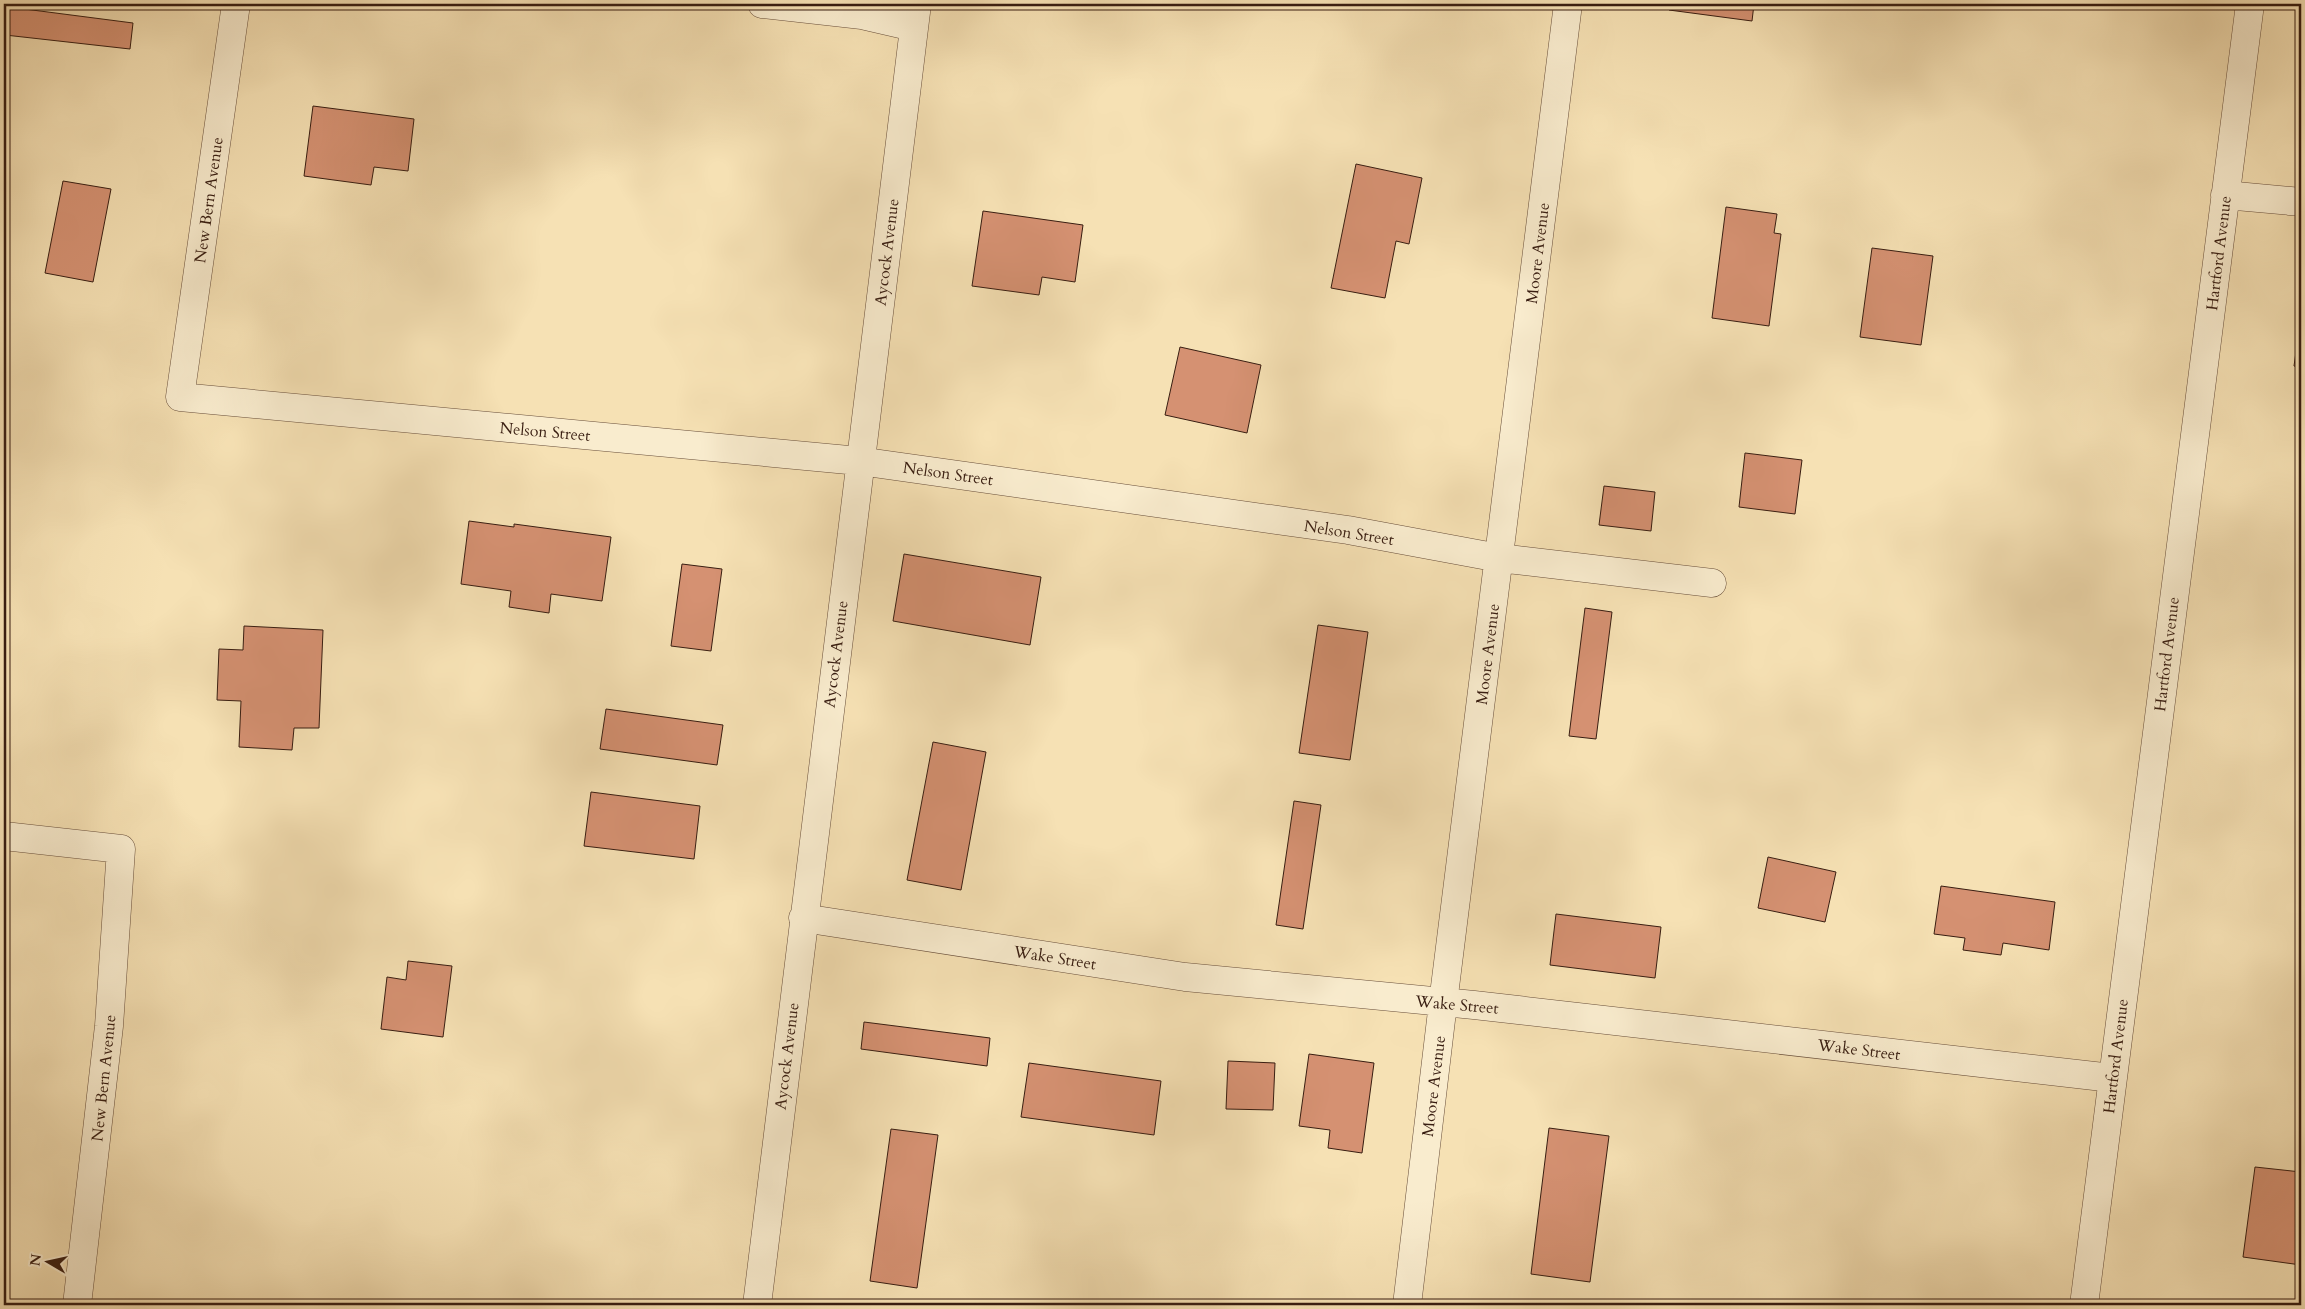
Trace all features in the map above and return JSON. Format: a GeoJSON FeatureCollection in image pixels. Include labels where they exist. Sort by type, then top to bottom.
{"type":"FeatureCollection","features":[{"type":"Feature","properties":{"kind":"street","name":"New Bern Avenue"},"geometry":{"type":"LineString","coordinates":[[180,397],[236,4]]}},
{"type":"Feature","properties":{"kind":"street"},"geometry":{"type":"LineString","coordinates":[[762,4],[862,15],[915,15]]}},
{"type":"Feature","properties":{"kind":"street","name":"Moore Avenue"},"geometry":{"type":"LineString","coordinates":[[1407,1305],[1568,4]]}},
{"type":"Feature","properties":{"kind":"street","name":"Hartford Avenue"},"geometry":{"type":"LineString","coordinates":[[2084,1305],[2250,4]]}},
{"type":"Feature","properties":{"kind":"street","name":"Aycock Avenue"},"geometry":{"type":"LineString","coordinates":[[757,1305],[915,15]]}},
{"type":"Feature","properties":{"kind":"street"},"geometry":{"type":"LineString","coordinates":[[2225,195],[2301,202]]}},
{"type":"Feature","properties":{"kind":"street","name":"Nelson Street"},"geometry":{"type":"LineString","coordinates":[[180,397],[859,461],[1348,530],[1499,558],[1712,583]]}},
{"type":"Feature","properties":{"kind":"street","name":"New Bern Avenue"},"geometry":{"type":"LineString","coordinates":[[4,836],[120,849],[109,1026],[77,1305]]}},
{"type":"Feature","properties":{"kind":"street","name":"Wake Street"},"geometry":{"type":"LineString","coordinates":[[803,918],[1185,977],[1474,1005],[2112,1078]]}},
{"type":"Feature","properties":{"kind":"building"},"geometry":{"type":"Polygon","coordinates":[[[1670,4],[1754,4],[1752,21],[1669,10],[1670,4]]]}},
{"type":"Feature","properties":{"kind":"building"},"geometry":{"type":"Polygon","coordinates":[[[9,7],[133,23],[130,49],[5,35],[9,7]]]}},
{"type":"Feature","properties":{"kind":"building"},"geometry":{"type":"Polygon","coordinates":[[[313,106],[414,119],[408,171],[374,167],[371,185],[304,176],[313,106]]]}},
{"type":"Feature","properties":{"kind":"building"},"geometry":{"type":"Polygon","coordinates":[[[1356,164],[1422,178],[1409,244],[1396,241],[1385,298],[1331,288],[1356,164]]]}},
{"type":"Feature","properties":{"kind":"building"},"geometry":{"type":"Polygon","coordinates":[[[63,181],[111,189],[93,282],[45,273],[63,181]]]}},
{"type":"Feature","properties":{"kind":"building"},"geometry":{"type":"Polygon","coordinates":[[[1726,207],[1777,214],[1774,233],[1781,234],[1769,326],[1712,318],[1726,207]]]}},
{"type":"Feature","properties":{"kind":"building"},"geometry":{"type":"Polygon","coordinates":[[[983,211],[1083,225],[1075,282],[1042,277],[1039,295],[972,286],[983,211]]]}},
{"type":"Feature","properties":{"kind":"building"},"geometry":{"type":"Polygon","coordinates":[[[1872,248],[1933,256],[1921,345],[1860,337],[1872,248]]]}},
{"type":"Feature","properties":{"kind":"building"},"geometry":{"type":"Polygon","coordinates":[[[2301,316],[2301,368],[2294,366],[2301,316]]]}},
{"type":"Feature","properties":{"kind":"building"},"geometry":{"type":"Polygon","coordinates":[[[1180,347],[1261,365],[1247,433],[1165,415],[1180,347]]]}},
{"type":"Feature","properties":{"kind":"building"},"geometry":{"type":"Polygon","coordinates":[[[1745,453],[1802,460],[1795,514],[1739,507],[1745,453]]]}},
{"type":"Feature","properties":{"kind":"building"},"geometry":{"type":"Polygon","coordinates":[[[1604,486],[1655,492],[1651,531],[1599,525],[1604,486]]]}},
{"type":"Feature","properties":{"kind":"building"},"geometry":{"type":"Polygon","coordinates":[[[469,521],[514,527],[514,524],[611,537],[602,601],[551,594],[549,613],[509,607],[511,591],[461,584],[469,521]]]}},
{"type":"Feature","properties":{"kind":"building"},"geometry":{"type":"Polygon","coordinates":[[[904,554],[1041,577],[1030,645],[893,621],[904,554]]]}},
{"type":"Feature","properties":{"kind":"building"},"geometry":{"type":"Polygon","coordinates":[[[682,564],[722,569],[711,651],[671,646],[682,564]]]}},
{"type":"Feature","properties":{"kind":"building"},"geometry":{"type":"Polygon","coordinates":[[[1585,608],[1612,612],[1596,739],[1569,736],[1585,608]]]}},
{"type":"Feature","properties":{"kind":"building"},"geometry":{"type":"Polygon","coordinates":[[[1318,625],[1368,632],[1350,760],[1299,753],[1318,625]]]}},
{"type":"Feature","properties":{"kind":"building"},"geometry":{"type":"Polygon","coordinates":[[[244,626],[323,630],[319,728],[294,728],[292,750],[239,747],[241,701],[217,700],[219,649],[243,650],[244,626]]]}},
{"type":"Feature","properties":{"kind":"building"},"geometry":{"type":"Polygon","coordinates":[[[606,709],[723,725],[717,765],[600,749],[606,709]]]}},
{"type":"Feature","properties":{"kind":"building"},"geometry":{"type":"Polygon","coordinates":[[[933,742],[986,752],[961,890],[907,880],[933,742]]]}},
{"type":"Feature","properties":{"kind":"building"},"geometry":{"type":"Polygon","coordinates":[[[591,792],[700,806],[694,859],[584,846],[591,792]]]}},
{"type":"Feature","properties":{"kind":"building"},"geometry":{"type":"Polygon","coordinates":[[[1294,801],[1321,805],[1303,929],[1276,925],[1294,801]]]}},
{"type":"Feature","properties":{"kind":"building"},"geometry":{"type":"Polygon","coordinates":[[[1768,857],[1836,872],[1825,922],[1758,908],[1768,857]]]}},
{"type":"Feature","properties":{"kind":"building"},"geometry":{"type":"Polygon","coordinates":[[[1941,886],[2055,902],[2049,950],[2003,943],[2001,955],[1963,950],[1965,938],[1934,934],[1941,886]]]}},
{"type":"Feature","properties":{"kind":"building"},"geometry":{"type":"Polygon","coordinates":[[[1556,914],[1661,927],[1655,978],[1550,965],[1556,914]]]}},
{"type":"Feature","properties":{"kind":"building"},"geometry":{"type":"Polygon","coordinates":[[[408,961],[452,966],[443,1037],[381,1029],[387,977],[406,980],[408,961]]]}},
{"type":"Feature","properties":{"kind":"building"},"geometry":{"type":"Polygon","coordinates":[[[864,1022],[990,1038],[987,1066],[861,1049],[864,1022]]]}},
{"type":"Feature","properties":{"kind":"building"},"geometry":{"type":"Polygon","coordinates":[[[1309,1054],[1374,1063],[1362,1153],[1328,1148],[1330,1130],[1299,1126],[1309,1054]]]}},
{"type":"Feature","properties":{"kind":"building"},"geometry":{"type":"Polygon","coordinates":[[[1228,1061],[1275,1063],[1273,1110],[1226,1109],[1228,1061]]]}},
{"type":"Feature","properties":{"kind":"building"},"geometry":{"type":"Polygon","coordinates":[[[1029,1063],[1161,1081],[1154,1135],[1021,1117],[1029,1063]]]}},
{"type":"Feature","properties":{"kind":"building"},"geometry":{"type":"Polygon","coordinates":[[[1549,1128],[1609,1136],[1590,1282],[1531,1274],[1549,1128]]]}},
{"type":"Feature","properties":{"kind":"building"},"geometry":{"type":"Polygon","coordinates":[[[891,1129],[938,1135],[917,1288],[870,1281],[891,1129]]]}},
{"type":"Feature","properties":{"kind":"building"},"geometry":{"type":"Polygon","coordinates":[[[2255,1167],[2301,1172],[2301,1265],[2243,1257],[2255,1167]]]}},
{"type":"Feature","properties":{"kind":"building"},"geometry":{"type":"Polygon","coordinates":[[[2198,1301],[2229,1305],[2198,1305],[2198,1301]]]}}]}
